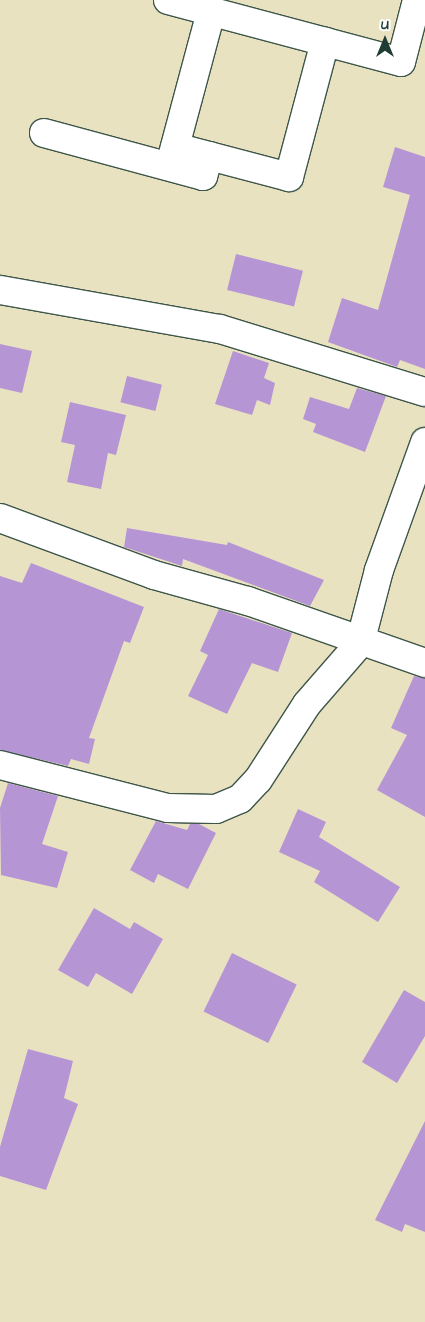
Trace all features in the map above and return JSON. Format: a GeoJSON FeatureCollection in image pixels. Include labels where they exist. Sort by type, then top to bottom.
{"type":"FeatureCollection","features":[{"type":"Feature","properties":{"kind":"street"},"geometry":{"type":"LineString","coordinates":[[168,0],[401,62],[418,0]]}},
{"type":"Feature","properties":{"kind":"street"},"geometry":{"type":"LineString","coordinates":[[172,157],[211,12]]}},
{"type":"Feature","properties":{"kind":"street"},"geometry":{"type":"LineString","coordinates":[[44,133],[172,157],[209,156],[289,177],[325,42]]}},
{"type":"Feature","properties":{"kind":"street"},"geometry":{"type":"LineString","coordinates":[[0,290],[220,329],[425,392]]}},
{"type":"Feature","properties":{"kind":"street"},"geometry":{"type":"LineString","coordinates":[[0,765],[168,808],[216,809],[240,799],[258,780],[307,704],[360,643],[379,570],[424,446]]}},
{"type":"Feature","properties":{"kind":"street"},"geometry":{"type":"LineString","coordinates":[[0,518],[154,575],[248,601],[360,643],[425,663]]}},
{"type":"Feature","properties":{"kind":"building"},"geometry":{"type":"Polygon","coordinates":[[[395,147],[425,157],[425,369],[400,360],[397,367],[328,342],[342,298],[378,310],[410,195],[383,187],[395,147]]]}},
{"type":"Feature","properties":{"kind":"building"},"geometry":{"type":"Polygon","coordinates":[[[236,254],[303,271],[294,307],[227,290],[236,254]]]}},
{"type":"Feature","properties":{"kind":"building"},"geometry":{"type":"Polygon","coordinates":[[[0,344],[32,351],[22,393],[0,388],[0,344]]]}},
{"type":"Feature","properties":{"kind":"building"},"geometry":{"type":"Polygon","coordinates":[[[233,351],[269,363],[264,378],[275,383],[270,405],[257,400],[252,415],[215,404],[233,351]]]}},
{"type":"Feature","properties":{"kind":"building"},"geometry":{"type":"Polygon","coordinates":[[[127,376],[162,385],[155,411],[120,402],[127,376]]]}},
{"type":"Feature","properties":{"kind":"building"},"geometry":{"type":"Polygon","coordinates":[[[357,388],[386,396],[365,452],[313,432],[316,424],[303,419],[310,397],[349,409],[357,388]]]}},
{"type":"Feature","properties":{"kind":"building"},"geometry":{"type":"Polygon","coordinates":[[[70,402],[126,415],[116,455],[108,453],[101,489],[67,482],[75,445],[61,442],[70,402]]]}},
{"type":"Feature","properties":{"kind":"building"},"geometry":{"type":"Polygon","coordinates":[[[127,528],[227,545],[228,542],[324,580],[310,606],[183,559],[182,566],[124,547],[127,528]]]}},
{"type":"Feature","properties":{"kind":"building"},"geometry":{"type":"Polygon","coordinates":[[[31,563],[144,607],[130,643],[124,641],[89,738],[95,739],[89,764],[71,759],[68,766],[0,750],[0,576],[22,583],[31,563]]]}},
{"type":"Feature","properties":{"kind":"building"},"geometry":{"type":"Polygon","coordinates":[[[219,609],[292,633],[278,672],[252,663],[227,714],[188,696],[208,655],[200,651],[219,609]]]}},
{"type":"Feature","properties":{"kind":"building"},"geometry":{"type":"Polygon","coordinates":[[[414,676],[425,678],[425,817],[377,790],[407,735],[391,728],[414,676]]]}},
{"type":"Feature","properties":{"kind":"building"},"geometry":{"type":"Polygon","coordinates":[[[8,783],[58,796],[42,844],[68,852],[57,888],[1,875],[0,808],[8,783]]]}},
{"type":"Feature","properties":{"kind":"building"},"geometry":{"type":"Polygon","coordinates":[[[298,809],[326,822],[319,837],[400,887],[378,922],[314,882],[320,871],[279,852],[298,809]]]}},
{"type":"Feature","properties":{"kind":"building"},"geometry":{"type":"Polygon","coordinates":[[[156,821],[187,830],[190,824],[199,824],[216,833],[188,889],[158,874],[154,883],[130,870],[156,821]]]}},
{"type":"Feature","properties":{"kind":"building"},"geometry":{"type":"Polygon","coordinates":[[[94,908],[130,929],[134,922],[163,939],[132,994],[96,973],[88,987],[58,970],[94,908]]]}},
{"type":"Feature","properties":{"kind":"building"},"geometry":{"type":"Polygon","coordinates":[[[232,953],[297,985],[268,1043],[204,1011],[232,953]]]}},
{"type":"Feature","properties":{"kind":"building"},"geometry":{"type":"Polygon","coordinates":[[[404,990],[425,1002],[425,1036],[397,1083],[362,1062],[404,990]]]}},
{"type":"Feature","properties":{"kind":"building"},"geometry":{"type":"Polygon","coordinates":[[[28,1049],[73,1061],[64,1098],[78,1104],[46,1190],[0,1176],[0,1147],[28,1049]]]}},
{"type":"Feature","properties":{"kind":"building"},"geometry":{"type":"Polygon","coordinates":[[[425,1121],[425,1232],[405,1224],[402,1232],[375,1220],[425,1121]]]}}]}
